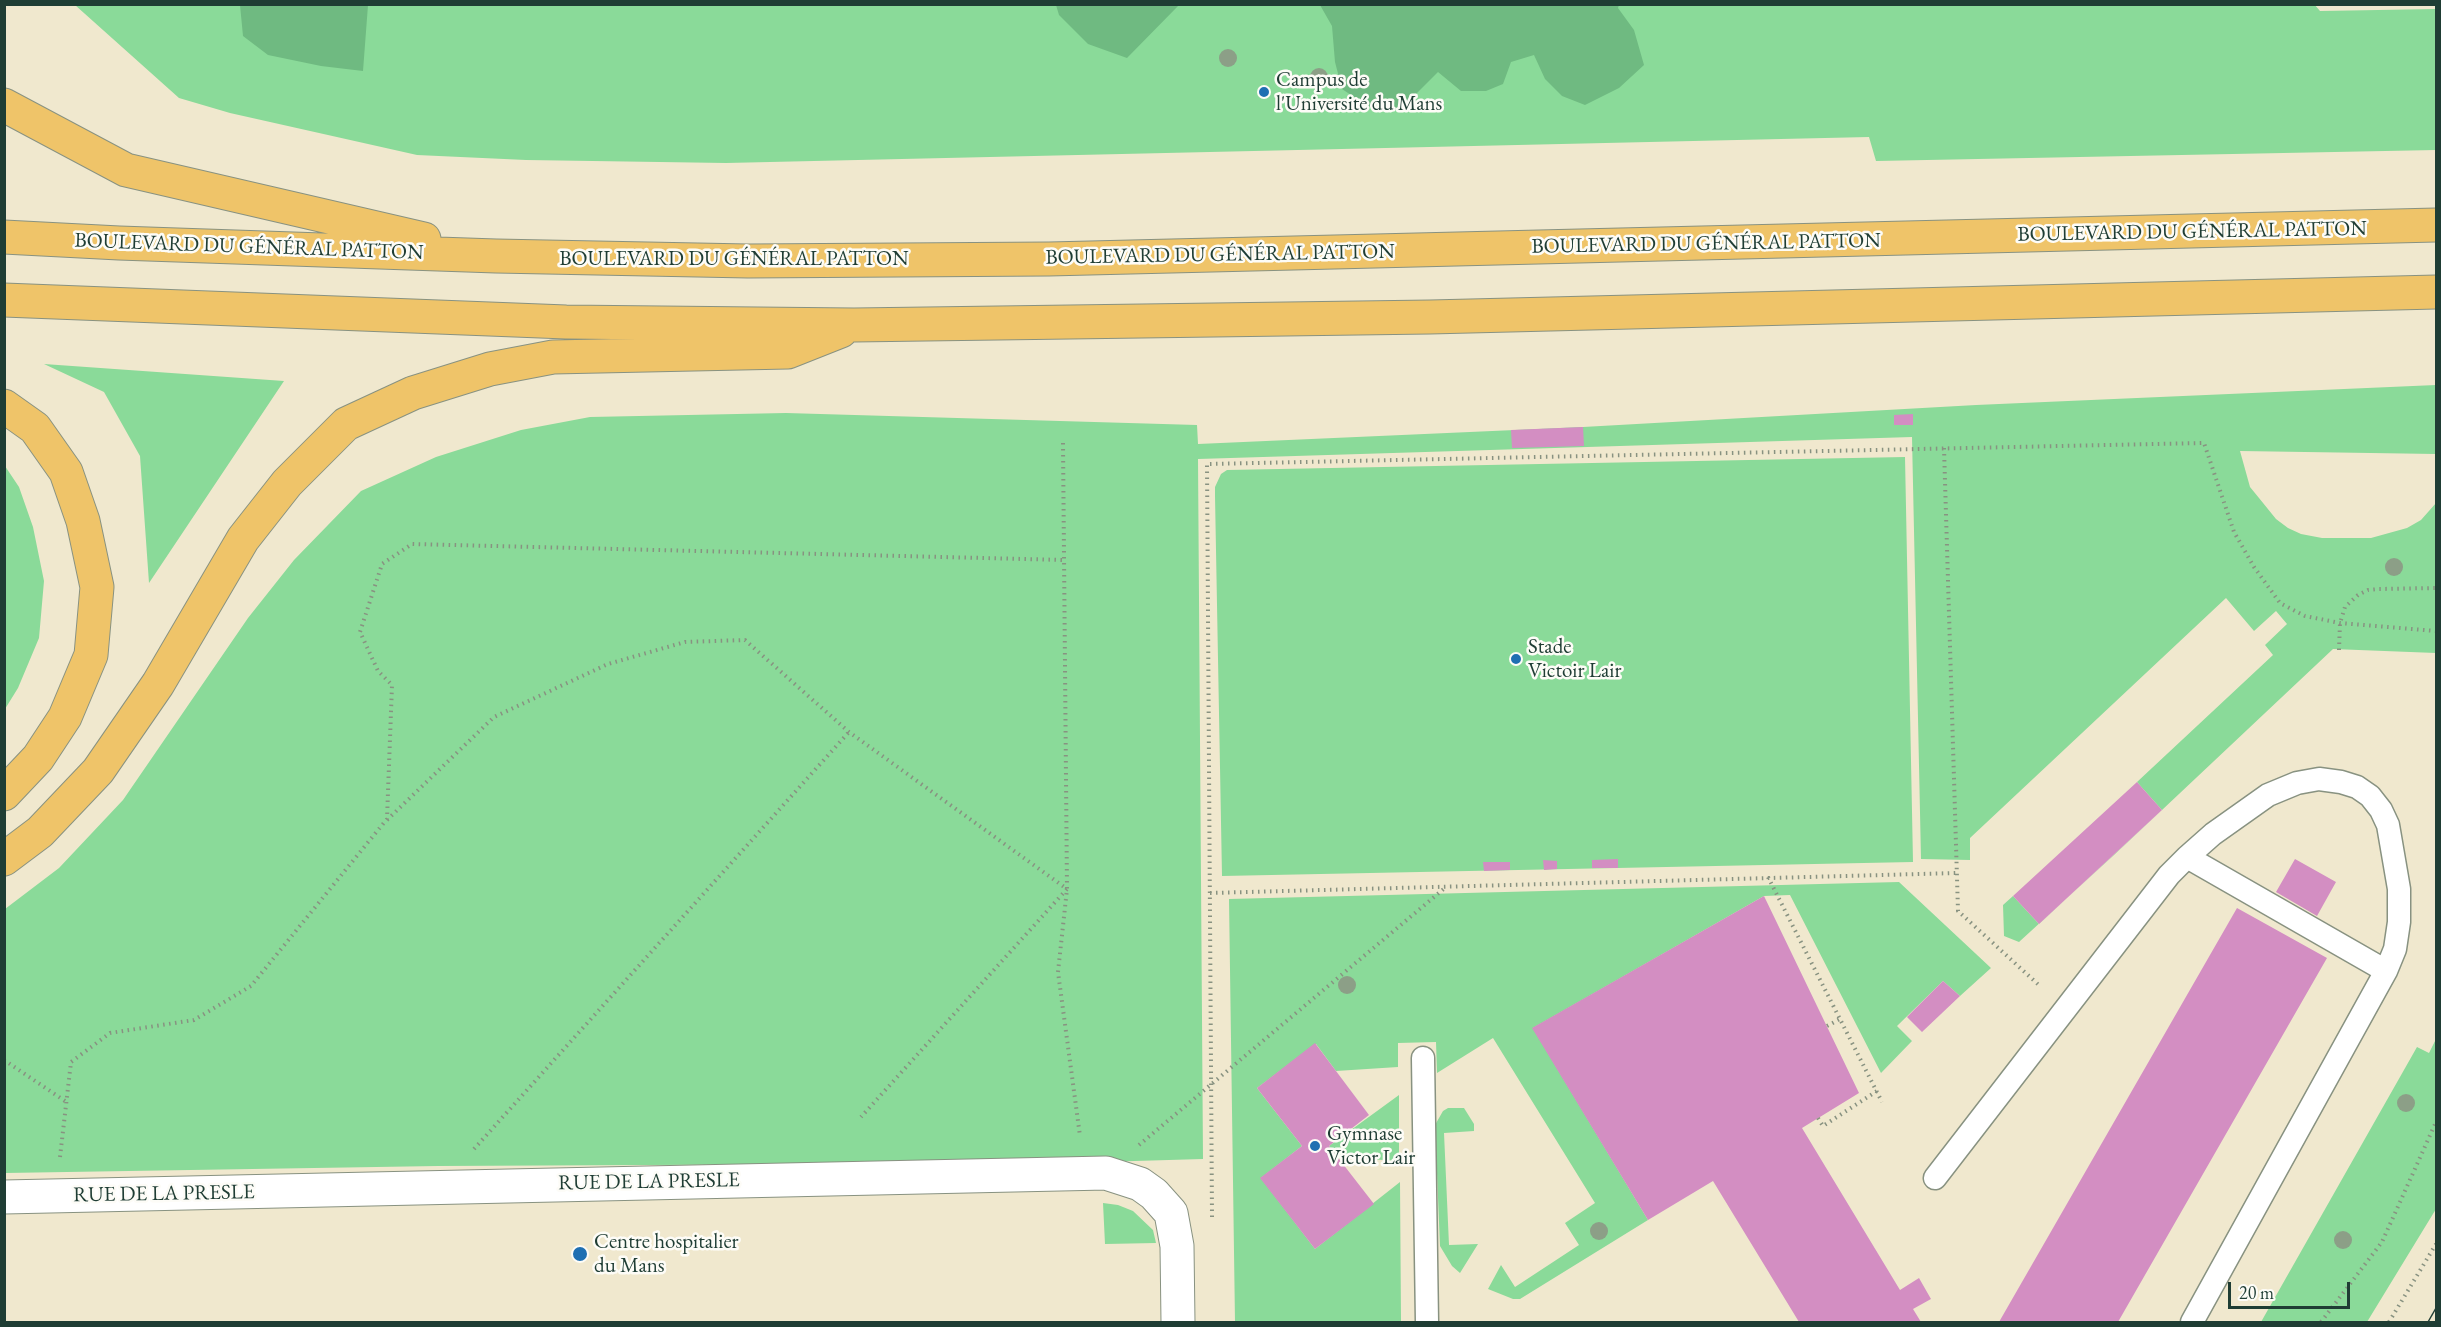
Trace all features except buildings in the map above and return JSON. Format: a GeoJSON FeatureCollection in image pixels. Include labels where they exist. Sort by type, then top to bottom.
{"type":"FeatureCollection","features":[{"type":"Feature","properties":{"kind":"highway"},"geometry":{"type":"LineString","coordinates":[[4,105],[126,170],[496,256]]}},
{"type":"Feature","properties":{"kind":"highway","name":"BOULEVARD DU GÉNÉRAL PATTON"},"geometry":{"type":"LineString","coordinates":[[4,237],[496,256],[748,261],[1049,259],[2436,225]]}},
{"type":"Feature","properties":{"kind":"highway"},"geometry":{"type":"LineString","coordinates":[[4,300],[566,322],[854,325],[1466,316],[2436,292]]}},
{"type":"Feature","properties":{"kind":"highway"},"geometry":{"type":"LineString","coordinates":[[4,860],[40,832],[99,771],[158,684],[243,539],[287,483],[346,424],[413,393],[490,369],[553,357],[788,352],[854,325]]}},
{"type":"Feature","properties":{"kind":"highway"},"geometry":{"type":"LineString","coordinates":[[4,406],[35,428],[66,472],[83,521],[97,587],[91,655],[65,717],[38,758],[4,794]]}},
{"type":"Feature","properties":{"kind":"street","name":"RUE DE LA PRESLE"},"geometry":{"type":"LineString","coordinates":[[4,1197],[1096,1173],[1140,1184],[1154,1194],[1171,1213],[1177,1246],[1178,1323]]}},
{"type":"Feature","properties":{"kind":"lane"},"geometry":{"type":"LineString","coordinates":[[1935,1178],[2169,875],[2187,857],[2244,811],[2268,795],[2287,787],[2319,779],[2357,787],[2370,795],[2388,825],[2399,889],[2399,922],[2395,949],[2386,971],[2192,1323]]}},
{"type":"Feature","properties":{"kind":"lane"},"geometry":{"type":"LineString","coordinates":[[2187,857],[2386,971]]}},
{"type":"Feature","properties":{"kind":"lane"},"geometry":{"type":"LineString","coordinates":[[1423,1058],[1427,1323]]}},
{"type":"Feature","properties":{"kind":"path"},"geometry":{"type":"LineString","coordinates":[[1212,1227],[1207,464],[2204,442],[2234,532],[2254,567],[2280,603],[2305,616],[2340,623],[2436,632]]}},
{"type":"Feature","properties":{"kind":"path"},"geometry":{"type":"LineString","coordinates":[[1063,443],[1067,889],[1058,972],[1096,1173],[1211,1084],[1446,886]]}},
{"type":"Feature","properties":{"kind":"path"},"geometry":{"type":"LineString","coordinates":[[1944,448],[1958,911],[2065,1010]]}},
{"type":"Feature","properties":{"kind":"path"},"geometry":{"type":"LineString","coordinates":[[59,1196],[64,1101],[71,1062],[110,1033],[194,1020],[251,986],[387,819],[392,685],[378,671],[360,632],[382,564],[412,544],[1065,560]]}},
{"type":"Feature","properties":{"kind":"path"},"geometry":{"type":"LineString","coordinates":[[2339,650],[2340,623],[2345,607],[2358,595],[2368,590],[2436,588]]}},
{"type":"Feature","properties":{"kind":"path"},"geometry":{"type":"LineString","coordinates":[[378,828],[494,717],[608,664],[685,642],[745,640],[849,732],[1067,889]]}},
{"type":"Feature","properties":{"kind":"path"},"geometry":{"type":"LineString","coordinates":[[440,1187],[849,732]]}},
{"type":"Feature","properties":{"kind":"path"},"geometry":{"type":"LineString","coordinates":[[1210,893],[1957,873]]}},
{"type":"Feature","properties":{"kind":"path"},"geometry":{"type":"LineString","coordinates":[[1768,877],[1882,1102]]}},
{"type":"Feature","properties":{"kind":"path"},"geometry":{"type":"LineString","coordinates":[[861,1117],[1067,889]]}},
{"type":"Feature","properties":{"kind":"path"},"geometry":{"type":"LineString","coordinates":[[1827,1026],[1840,1019]]}},
{"type":"Feature","properties":{"kind":"path"},"geometry":{"type":"LineString","coordinates":[[4,1060],[64,1101]]}},
{"type":"Feature","properties":{"kind":"path"},"geometry":{"type":"LineString","coordinates":[[1818,1118],[1823,1126],[1877,1091]]}},
{"type":"Feature","properties":{"kind":"path"},"geometry":{"type":"LineString","coordinates":[[2321,1323],[2382,1242],[2436,1122]]}},
{"type":"Feature","properties":{"kind":"path"},"geometry":{"type":"LineString","coordinates":[[2389,1323],[2436,1244]]}},
{"type":"Feature","properties":{"kind":"green space"},"geometry":{"type":"Polygon","coordinates":[[[1056,4],[1179,5],[1127,58],[1088,44],[1059,15],[1056,4]]]}},
{"type":"Feature","properties":{"kind":"green space","name":"Campus de l'Université du Mans"},"geometry":{"type":"Polygon","coordinates":[[[2314,4],[2320,11],[2436,9],[2436,150],[1876,161],[1869,137],[726,163],[526,160],[417,155],[230,113],[179,98],[75,5],[2314,4]]]}},
{"type":"Feature","properties":{"kind":"green space"},"geometry":{"type":"Polygon","coordinates":[[[240,5],[368,5],[363,71],[321,66],[268,55],[243,36],[240,5]]]}},
{"type":"Feature","properties":{"kind":"green space"},"geometry":{"type":"Polygon","coordinates":[[[1320,5],[1619,5],[1618,8],[1634,30],[1644,65],[1619,88],[1585,105],[1562,96],[1545,79],[1534,55],[1511,62],[1503,84],[1486,91],[1461,91],[1438,72],[1400,110],[1375,111],[1342,89],[1335,62],[1332,26],[1320,5]]]}},
{"type":"Feature","properties":{"kind":"green space"},"geometry":{"type":"Polygon","coordinates":[[[44,364],[284,381],[149,583],[140,456],[104,392],[44,364]]]}},
{"type":"Feature","properties":{"kind":"green space"},"geometry":{"type":"Polygon","coordinates":[[[2436,385],[2436,454],[2240,451],[2250,487],[2276,519],[2301,534],[2322,538],[2371,538],[2407,528],[2421,520],[2436,503],[2436,653],[2333,649],[2162,810],[2137,782],[2273,655],[2265,645],[2287,624],[2276,611],[2254,631],[2226,598],[1970,838],[1970,860],[1921,859],[1912,437],[1198,459],[1203,1159],[1066,1163],[438,1166],[5,1173],[5,909],[59,868],[123,800],[248,618],[294,560],[361,491],[436,457],[521,430],[590,417],[786,413],[1197,425],[1198,444],[1583,427],[1976,405],[2436,385]]]}},
{"type":"Feature","properties":{"kind":"green space"},"geometry":{"type":"Polygon","coordinates":[[[1905,457],[1913,862],[1222,876],[1215,487],[1221,474],[1227,470],[1905,457]]]}},
{"type":"Feature","properties":{"kind":"green space"},"geometry":{"type":"Polygon","coordinates":[[[5,466],[19,487],[33,527],[44,581],[39,638],[18,688],[5,709],[5,466]]]}},
{"type":"Feature","properties":{"kind":"green space"},"geometry":{"type":"Polygon","coordinates":[[[2162,810],[2114,855],[2068,897],[2162,810]]]}},
{"type":"Feature","properties":{"kind":"green space"},"geometry":{"type":"Polygon","coordinates":[[[1899,882],[1991,968],[1960,996],[1943,981],[1897,1026],[1912,1041],[1881,1073],[1790,895],[1764,896],[1533,1028],[1648,1220],[1520,1299],[1513,1299],[1488,1289],[1501,1265],[1515,1287],[1579,1245],[1565,1223],[1595,1203],[1493,1038],[1437,1073],[1436,1042],[1398,1043],[1398,1067],[1336,1071],[1316,1044],[1257,1088],[1302,1146],[1261,1178],[1315,1249],[1400,1182],[1401,1322],[1235,1322],[1229,899],[1899,882]]]}},
{"type":"Feature","properties":{"kind":"green space"},"geometry":{"type":"Polygon","coordinates":[[[2013,896],[2039,924],[2019,942],[2004,936],[2003,905],[2013,896]]]}},
{"type":"Feature","properties":{"kind":"green space"},"geometry":{"type":"Polygon","coordinates":[[[2436,1039],[2436,1209],[2367,1322],[2261,1322],[2417,1047],[2429,1053],[2436,1039]]]}},
{"type":"Feature","properties":{"kind":"green space"},"geometry":{"type":"Polygon","coordinates":[[[1399,1095],[1399,1161],[1337,1157],[1329,1146],[1399,1095]]]}},
{"type":"Feature","properties":{"kind":"green space"},"geometry":{"type":"Polygon","coordinates":[[[1448,1108],[1464,1108],[1474,1124],[1474,1131],[1444,1133],[1449,1245],[1478,1244],[1460,1273],[1452,1266],[1440,1246],[1435,1125],[1443,1111],[1448,1108]]]}},
{"type":"Feature","properties":{"kind":"green space"},"geometry":{"type":"Polygon","coordinates":[[[1103,1203],[1118,1205],[1133,1211],[1153,1230],[1156,1243],[1105,1244],[1103,1203]]]}},
{"type":"Feature","properties":{"kind":"tram line"},"geometry":{"type":"LineString","coordinates":[[2428,1322],[2436,1308]]}},
{"type":"Feature","properties":{"kind":"place","name":"Campus de l'Université du Mans"},"geometry":{"type":"Point","coordinates":[1264,92]}},
{"type":"Feature","properties":{"kind":"place","name":"Stade Victoir Lair"},"geometry":{"type":"Point","coordinates":[1516,659]}},
{"type":"Feature","properties":{"kind":"place","name":"Gymnase Victor Lair"},"geometry":{"type":"Point","coordinates":[1315,1146]}},
{"type":"Feature","properties":{"kind":"place","name":"Centre hospitalier du Mans"},"geometry":{"type":"Point","coordinates":[580,1254]}}]}
